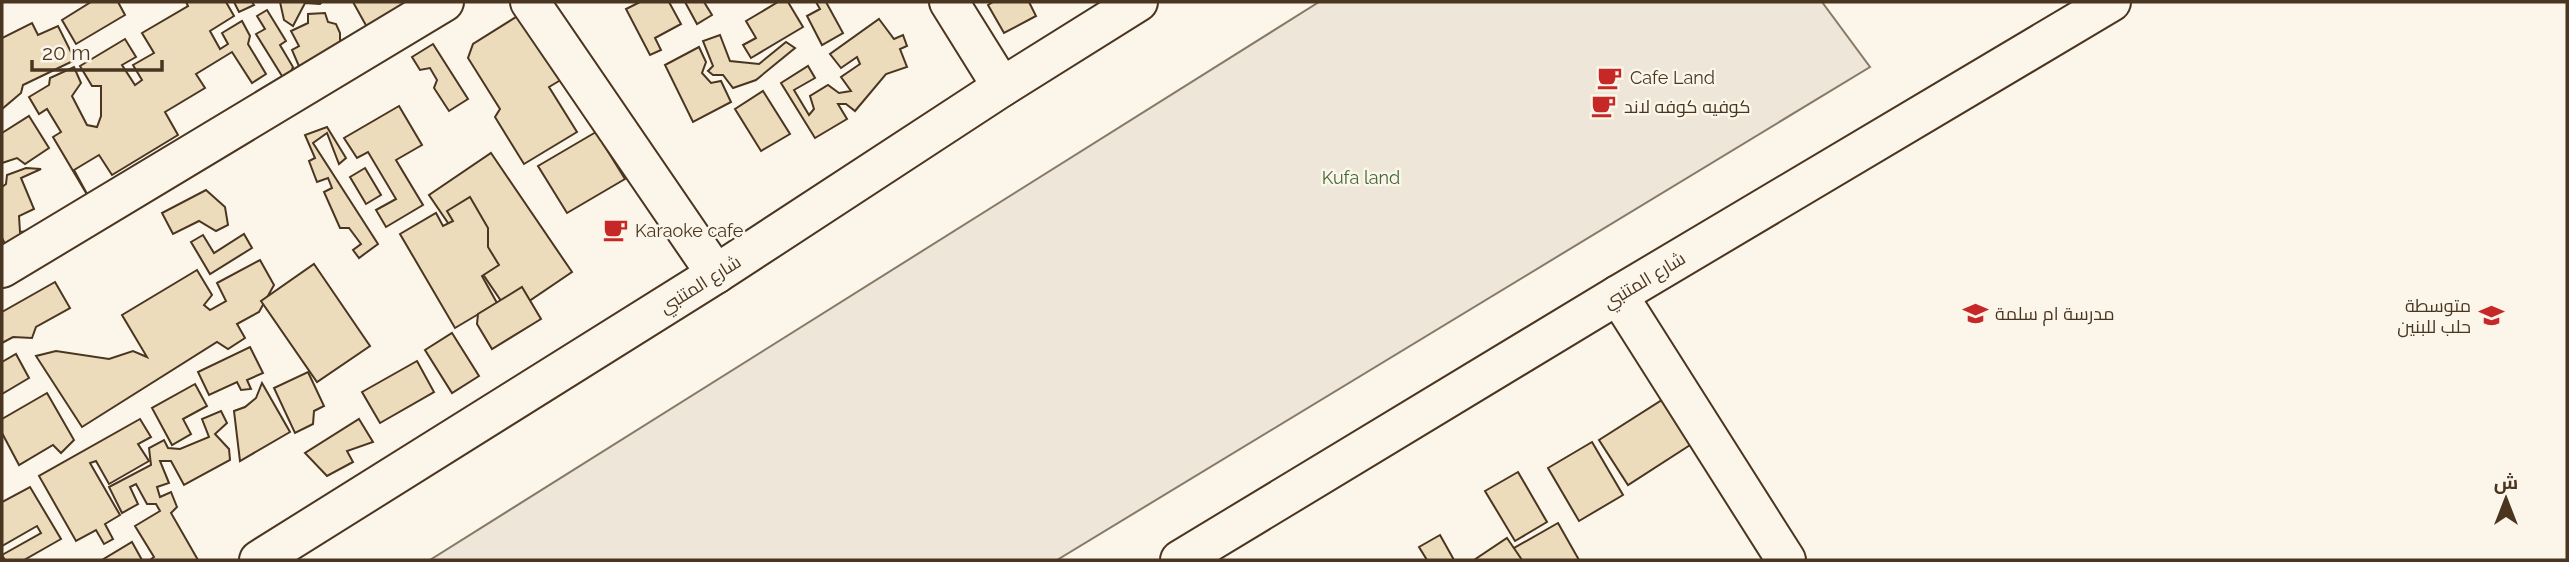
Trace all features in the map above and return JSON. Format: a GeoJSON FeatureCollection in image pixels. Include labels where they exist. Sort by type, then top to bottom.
{"type":"FeatureCollection","features":[{"type":"Feature","properties":{"kind":"street"},"geometry":{"type":"LineString","coordinates":[[2,268],[444,2]]}},
{"type":"Feature","properties":{"kind":"street"},"geometry":{"type":"LineString","coordinates":[[530,2],[716,274]]}},
{"type":"Feature","properties":{"kind":"street"},"geometry":{"type":"LineString","coordinates":[[949,2],[1002,87]]}},
{"type":"Feature","properties":{"kind":"street","name":"شارع المتنبي"},"geometry":{"type":"LineString","coordinates":[[259,560],[716,274],[1002,87],[1138,2]]}},
{"type":"Feature","properties":{"kind":"street","name":"شارع المتنبي"},"geometry":{"type":"LineString","coordinates":[[1180,560],[1618,295],[2111,2]]}},
{"type":"Feature","properties":{"kind":"street"},"geometry":{"type":"LineString","coordinates":[[1618,295],[1786,560]]}},
{"type":"Feature","properties":{"kind":"green space","name":"Kufa land"},"geometry":{"type":"Polygon","coordinates":[[[1319,2],[1822,2],[1870,67],[1057,560],[430,560],[1319,2]]]}},
{"type":"Feature","properties":{"kind":"building"},"geometry":{"type":"Polygon","coordinates":[[[91,2],[118,2],[125,15],[76,44],[62,20],[91,2]]]}},
{"type":"Feature","properties":{"kind":"building"},"geometry":{"type":"Polygon","coordinates":[[[186,2],[226,2],[234,16],[210,31],[220,49],[228,44],[222,33],[242,21],[250,36],[248,44],[266,74],[252,83],[232,52],[196,74],[205,88],[165,112],[178,135],[112,175],[99,155],[74,170],[92,203],[53,137],[61,132],[47,109],[39,114],[29,97],[49,85],[50,78],[74,67],[81,83],[72,96],[87,125],[97,127],[101,116],[101,86],[92,86],[80,66],[125,39],[136,57],[122,65],[135,85],[142,80],[133,65],[154,53],[142,33],[188,6],[186,2]]]}},
{"type":"Feature","properties":{"kind":"building"},"geometry":{"type":"Polygon","coordinates":[[[234,2],[252,2],[254,5],[239,12],[234,2]]]}},
{"type":"Feature","properties":{"kind":"building"},"geometry":{"type":"Polygon","coordinates":[[[280,2],[322,2],[305,3],[293,26],[284,20],[280,2]]]}},
{"type":"Feature","properties":{"kind":"building"},"geometry":{"type":"Polygon","coordinates":[[[353,2],[404,2],[407,9],[373,38],[353,2]]]}},
{"type":"Feature","properties":{"kind":"building"},"geometry":{"type":"Polygon","coordinates":[[[640,2],[669,2],[681,24],[655,38],[661,50],[650,55],[626,9],[640,2]]]}},
{"type":"Feature","properties":{"kind":"building"},"geometry":{"type":"Polygon","coordinates":[[[685,2],[704,2],[712,15],[697,24],[685,2]]]}},
{"type":"Feature","properties":{"kind":"building"},"geometry":{"type":"Polygon","coordinates":[[[778,2],[788,2],[803,27],[751,58],[743,45],[756,38],[746,21],[778,2]]]}},
{"type":"Feature","properties":{"kind":"building"},"geometry":{"type":"Polygon","coordinates":[[[816,2],[826,2],[843,33],[822,45],[807,16],[820,9],[816,2]]]}},
{"type":"Feature","properties":{"kind":"building"},"geometry":{"type":"Polygon","coordinates":[[[993,2],[1029,2],[1036,16],[1004,33],[988,5],[993,2]]]}},
{"type":"Feature","properties":{"kind":"building"},"geometry":{"type":"Polygon","coordinates":[[[267,10],[286,41],[280,45],[293,67],[288,79],[282,76],[256,34],[265,29],[257,16],[267,10]]]}},
{"type":"Feature","properties":{"kind":"building"},"geometry":{"type":"Polygon","coordinates":[[[524,12],[564,78],[549,87],[577,132],[524,164],[495,117],[500,109],[468,58],[473,44],[524,12]]]}},
{"type":"Feature","properties":{"kind":"building"},"geometry":{"type":"Polygon","coordinates":[[[325,13],[328,22],[336,24],[340,33],[340,44],[301,71],[292,50],[299,46],[291,31],[308,23],[308,14],[325,13]]]}},
{"type":"Feature","properties":{"kind":"building"},"geometry":{"type":"Polygon","coordinates":[[[879,19],[894,39],[903,35],[907,46],[900,49],[907,67],[886,74],[855,111],[846,104],[838,104],[847,119],[815,138],[781,83],[808,66],[815,78],[794,90],[809,115],[814,109],[810,96],[828,85],[839,93],[851,91],[841,77],[860,64],[857,57],[841,68],[830,54],[879,19]]]}},
{"type":"Feature","properties":{"kind":"building"},"geometry":{"type":"Polygon","coordinates":[[[32,23],[38,35],[58,26],[75,60],[23,85],[21,93],[2,109],[2,38],[32,23]]]}},
{"type":"Feature","properties":{"kind":"building"},"geometry":{"type":"Polygon","coordinates":[[[720,35],[730,61],[759,64],[786,42],[795,48],[756,80],[733,88],[723,75],[713,75],[708,71],[713,66],[703,41],[720,35]]]}},
{"type":"Feature","properties":{"kind":"building"},"geometry":{"type":"Polygon","coordinates":[[[433,44],[468,99],[449,111],[434,88],[437,80],[430,68],[420,70],[412,57],[433,44]]]}},
{"type":"Feature","properties":{"kind":"building"},"geometry":{"type":"Polygon","coordinates":[[[699,47],[706,62],[702,73],[711,83],[721,81],[731,102],[693,122],[665,65],[699,47]]]}},
{"type":"Feature","properties":{"kind":"building"},"geometry":{"type":"Polygon","coordinates":[[[763,91],[790,134],[761,151],[735,109],[763,91]]]}},
{"type":"Feature","properties":{"kind":"building"},"geometry":{"type":"Polygon","coordinates":[[[399,106],[422,145],[396,160],[423,205],[386,227],[376,210],[396,199],[368,152],[357,158],[344,138],[399,106]]]}},
{"type":"Feature","properties":{"kind":"building"},"geometry":{"type":"Polygon","coordinates":[[[29,116],[49,148],[25,164],[17,158],[2,163],[2,133],[29,116]]]}},
{"type":"Feature","properties":{"kind":"building"},"geometry":{"type":"Polygon","coordinates":[[[327,127],[346,158],[339,164],[327,133],[313,143],[378,244],[359,258],[353,250],[361,244],[349,228],[340,228],[324,192],[332,188],[328,178],[317,182],[309,161],[315,158],[305,135],[327,127]]]}},
{"type":"Feature","properties":{"kind":"building"},"geometry":{"type":"Polygon","coordinates":[[[596,132],[625,179],[567,213],[538,166],[596,132]]]}},
{"type":"Feature","properties":{"kind":"building"},"geometry":{"type":"Polygon","coordinates":[[[491,153],[572,272],[510,314],[429,195],[491,153]]]}},
{"type":"Feature","properties":{"kind":"building"},"geometry":{"type":"Polygon","coordinates":[[[26,168],[41,169],[21,178],[34,209],[19,216],[20,232],[30,231],[5,244],[2,238],[2,187],[6,184],[7,175],[26,168]]]}},
{"type":"Feature","properties":{"kind":"building"},"geometry":{"type":"Polygon","coordinates":[[[365,168],[381,195],[366,204],[350,177],[365,168]]]}},
{"type":"Feature","properties":{"kind":"building"},"geometry":{"type":"Polygon","coordinates":[[[206,190],[225,207],[228,225],[216,231],[199,221],[173,234],[162,213],[206,190]]]}},
{"type":"Feature","properties":{"kind":"building"},"geometry":{"type":"Polygon","coordinates":[[[470,197],[488,228],[488,247],[499,265],[482,276],[497,303],[455,328],[400,234],[436,213],[443,226],[453,221],[447,211],[470,197]]]}},
{"type":"Feature","properties":{"kind":"building"},"geometry":{"type":"Polygon","coordinates":[[[244,234],[252,248],[210,274],[191,242],[203,235],[214,253],[244,234]]]}},
{"type":"Feature","properties":{"kind":"building"},"geometry":{"type":"Polygon","coordinates":[[[260,260],[274,285],[259,312],[237,324],[245,338],[228,349],[217,342],[82,427],[36,356],[56,351],[109,359],[133,351],[147,357],[122,315],[197,270],[212,295],[204,305],[210,310],[226,301],[217,283],[260,260]]]}},
{"type":"Feature","properties":{"kind":"building"},"geometry":{"type":"Polygon","coordinates":[[[314,264],[370,346],[317,382],[261,301],[314,264]]]}},
{"type":"Feature","properties":{"kind":"building"},"geometry":{"type":"Polygon","coordinates":[[[55,282],[70,308],[36,327],[32,338],[13,337],[2,343],[2,312],[55,282]]]}},
{"type":"Feature","properties":{"kind":"building"},"geometry":{"type":"Polygon","coordinates":[[[522,287],[541,319],[492,349],[477,324],[478,314],[522,287]]]}},
{"type":"Feature","properties":{"kind":"building"},"geometry":{"type":"Polygon","coordinates":[[[452,333],[479,376],[452,393],[425,350],[452,333]]]}},
{"type":"Feature","properties":{"kind":"building"},"geometry":{"type":"Polygon","coordinates":[[[250,347],[263,373],[247,380],[251,389],[241,390],[237,382],[209,395],[198,372],[250,347]]]}},
{"type":"Feature","properties":{"kind":"building"},"geometry":{"type":"Polygon","coordinates":[[[16,354],[29,378],[2,394],[2,362],[16,354]]]}},
{"type":"Feature","properties":{"kind":"building"},"geometry":{"type":"Polygon","coordinates":[[[417,361],[434,392],[380,423],[362,392],[417,361]]]}},
{"type":"Feature","properties":{"kind":"building"},"geometry":{"type":"Polygon","coordinates":[[[308,372],[324,406],[314,411],[313,424],[295,433],[274,388],[308,372]]]}},
{"type":"Feature","properties":{"kind":"building"},"geometry":{"type":"Polygon","coordinates":[[[262,383],[290,432],[240,461],[234,411],[245,407],[256,398],[262,383]]]}},
{"type":"Feature","properties":{"kind":"building"},"geometry":{"type":"Polygon","coordinates":[[[195,384],[207,406],[183,419],[191,434],[172,445],[152,408],[195,384]]]}},
{"type":"Feature","properties":{"kind":"building"},"geometry":{"type":"Polygon","coordinates":[[[47,393],[74,440],[61,453],[53,445],[19,465],[2,433],[2,419],[47,393]]]}},
{"type":"Feature","properties":{"kind":"building"},"geometry":{"type":"Polygon","coordinates":[[[1673,393],[1701,438],[1628,485],[1599,440],[1673,393]]]}},
{"type":"Feature","properties":{"kind":"building"},"geometry":{"type":"Polygon","coordinates":[[[221,411],[227,423],[215,434],[229,449],[230,460],[184,485],[171,461],[160,461],[169,483],[157,487],[160,497],[171,492],[177,507],[171,513],[198,560],[150,560],[154,557],[135,526],[160,511],[156,504],[147,504],[136,484],[130,487],[138,504],[122,513],[109,487],[151,465],[149,448],[164,440],[168,448],[180,449],[209,437],[202,419],[221,411]]]}},
{"type":"Feature","properties":{"kind":"building"},"geometry":{"type":"Polygon","coordinates":[[[140,419],[151,437],[138,444],[149,461],[109,484],[96,461],[90,463],[120,515],[105,524],[113,539],[104,544],[96,530],[76,541],[39,476],[140,419]]]}},
{"type":"Feature","properties":{"kind":"building"},"geometry":{"type":"Polygon","coordinates":[[[359,419],[373,442],[347,451],[353,462],[327,476],[305,453],[359,419]]]}},
{"type":"Feature","properties":{"kind":"building"},"geometry":{"type":"Polygon","coordinates":[[[1592,442],[1623,495],[1579,521],[1548,468],[1592,442]]]}},
{"type":"Feature","properties":{"kind":"building"},"geometry":{"type":"Polygon","coordinates":[[[1518,472],[1547,522],[1515,541],[1485,491],[1518,472]]]}},
{"type":"Feature","properties":{"kind":"building"},"geometry":{"type":"Polygon","coordinates":[[[30,487],[61,539],[24,560],[5,560],[2,555],[41,533],[37,526],[2,546],[2,502],[30,487]]]}},
{"type":"Feature","properties":{"kind":"building"},"geometry":{"type":"Polygon","coordinates":[[[1558,523],[1579,560],[1502,560],[1500,556],[1558,523]]]}},
{"type":"Feature","properties":{"kind":"building"},"geometry":{"type":"Polygon","coordinates":[[[1440,535],[1454,560],[1427,560],[1419,547],[1440,535]]]}},
{"type":"Feature","properties":{"kind":"building"},"geometry":{"type":"Polygon","coordinates":[[[1507,538],[1522,560],[1474,560],[1507,538]]]}},
{"type":"Feature","properties":{"kind":"building"},"geometry":{"type":"Polygon","coordinates":[[[132,542],[142,560],[102,560],[132,542]]]}},
{"type":"Feature","properties":{"kind":"place","name":"Cafe Land"},"geometry":{"type":"Point","coordinates":[1610,77]}},
{"type":"Feature","properties":{"kind":"place","name":"كوفيه كوفه لاند"},"geometry":{"type":"Point","coordinates":[1604,106]}},
{"type":"Feature","properties":{"kind":"place","name":"Karaoke cafe"},"geometry":{"type":"Point","coordinates":[615,230]}},
{"type":"Feature","properties":{"kind":"place","name":"مدرسة ام سلمة"},"geometry":{"type":"Point","coordinates":[1975,313]}},
{"type":"Feature","properties":{"kind":"place","name":"متوسطة حلب للبنين"},"geometry":{"type":"Point","coordinates":[2491,315]}}]}
